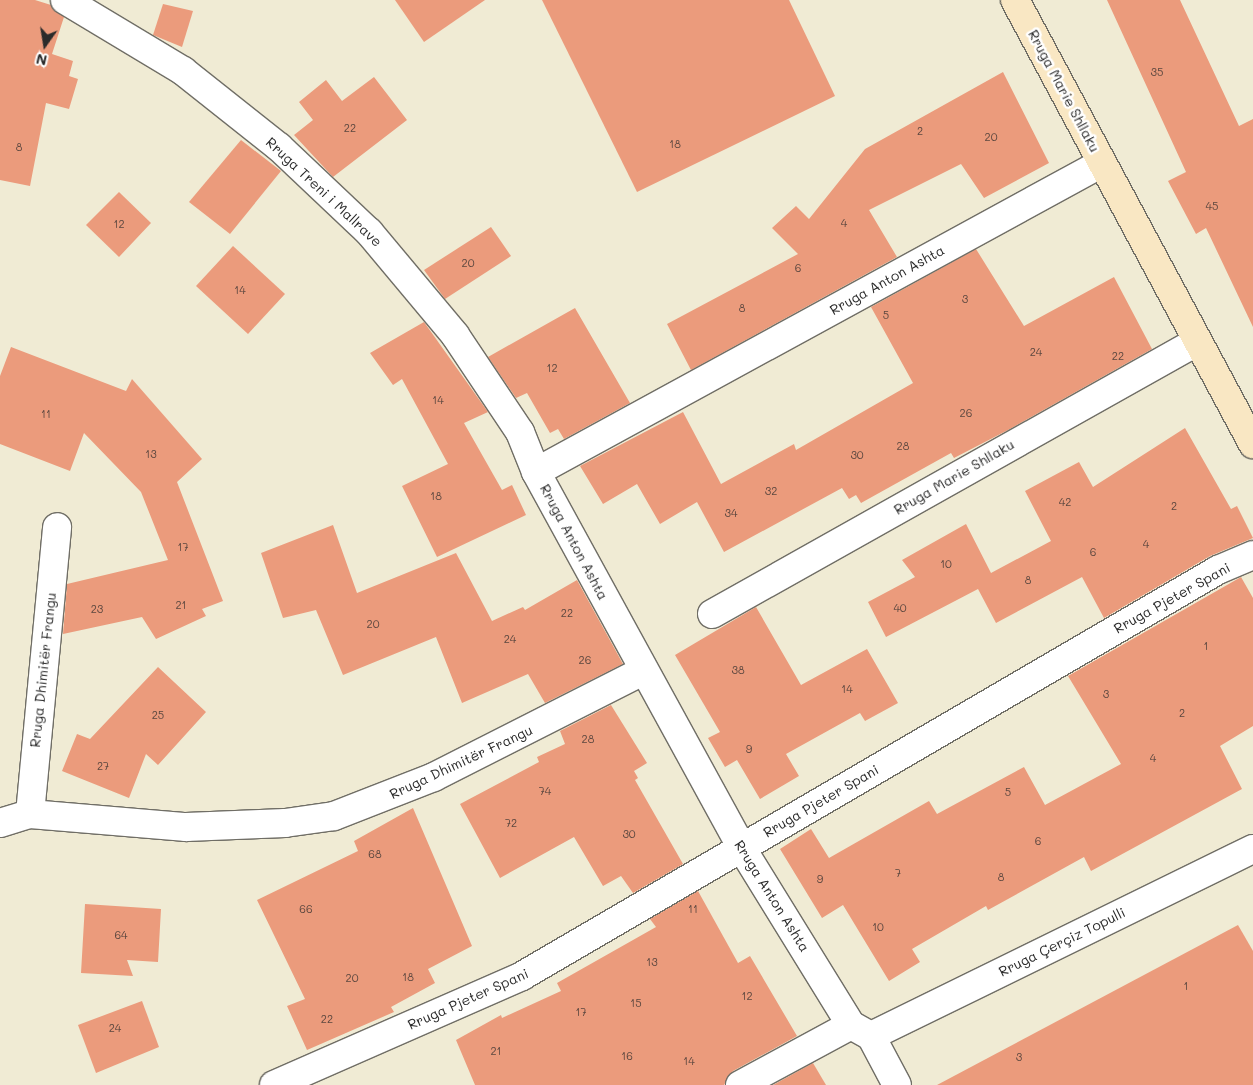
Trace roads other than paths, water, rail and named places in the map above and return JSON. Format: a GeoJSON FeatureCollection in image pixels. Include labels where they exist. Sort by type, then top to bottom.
{"type":"FeatureCollection","features":[{"type":"Feature","properties":{"kind":"main road","name":"Rruga Marie Shllaku"},"geometry":{"type":"LineString","coordinates":[[1015,0],[1253,444]]}},
{"type":"Feature","properties":{"kind":"street","name":"Rruga Treni i Mallrave"},"geometry":{"type":"LineString","coordinates":[[65,0],[183,71],[279,147],[370,232],[455,335],[520,432],[536,472]]}},
{"type":"Feature","properties":{"kind":"street","name":"Rruga Anton Ashta"},"geometry":{"type":"LineString","coordinates":[[896,1085],[742,847],[643,671],[536,472],[1102,163]]}},
{"type":"Feature","properties":{"kind":"street","name":"Rruga Marie Shllaku"},"geometry":{"type":"LineString","coordinates":[[712,614],[1198,341]]}},
{"type":"Feature","properties":{"kind":"street","name":"Rruga Dhimitër Frangu"},"geometry":{"type":"LineString","coordinates":[[30,814],[57,528]]}},
{"type":"Feature","properties":{"kind":"street","name":"Rruga Pjeter Spani"},"geometry":{"type":"LineString","coordinates":[[274,1085],[522,976],[1218,570],[1253,555]]}},
{"type":"Feature","properties":{"kind":"street","name":"Rruga Dhimitër Frangu"},"geometry":{"type":"LineString","coordinates":[[0,823],[30,814],[186,827],[285,823],[334,816],[434,777],[643,671]]}},
{"type":"Feature","properties":{"kind":"street","name":"Rruga Çerçiz Topulli"},"geometry":{"type":"LineString","coordinates":[[740,1085],[1253,849]]}}]}
